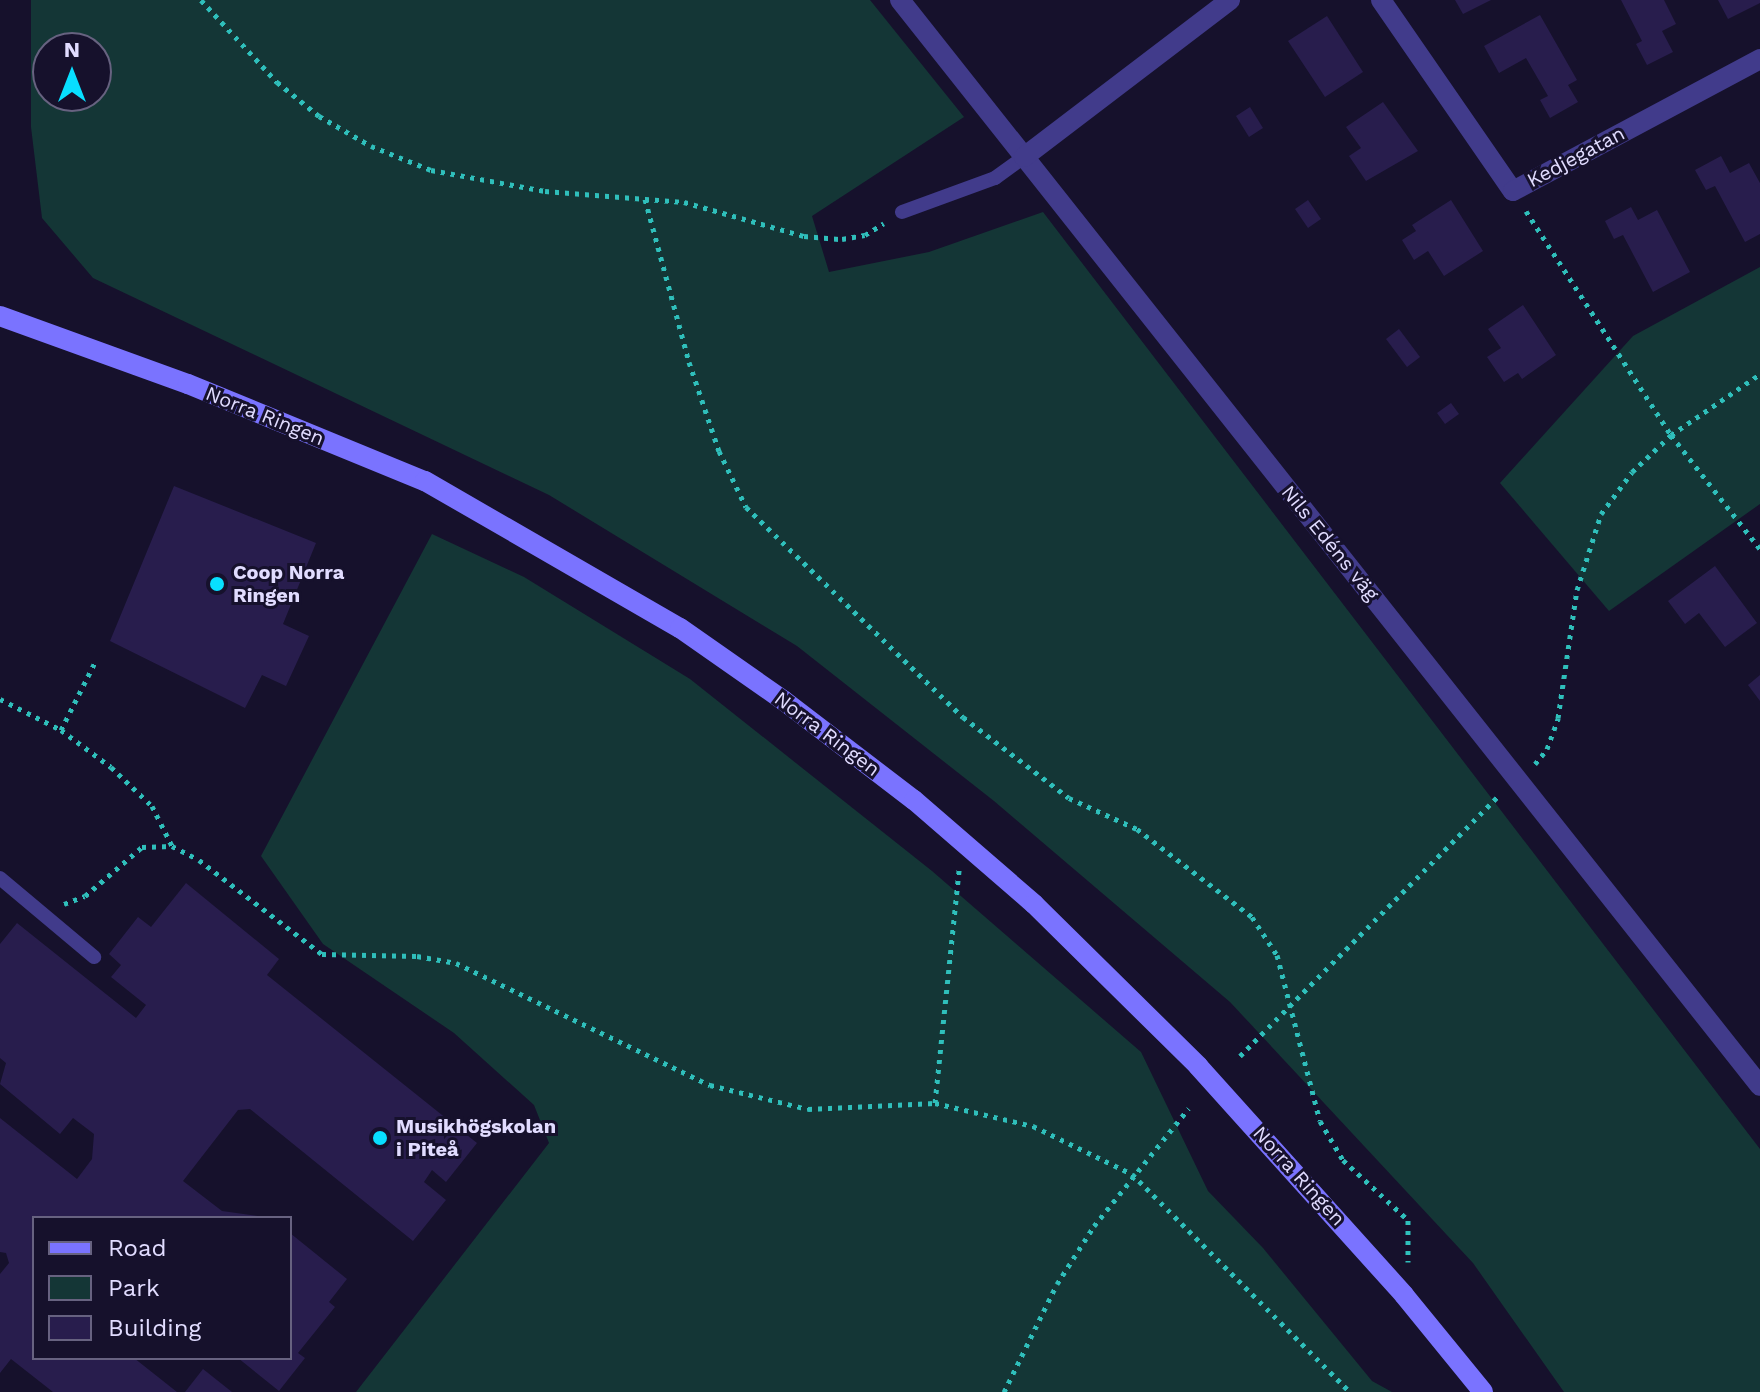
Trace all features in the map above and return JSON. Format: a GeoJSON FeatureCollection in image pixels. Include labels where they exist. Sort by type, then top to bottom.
{"type":"FeatureCollection","features":[{"type":"Feature","properties":{"kind":"main road","name":"Norra Ringen"},"geometry":{"type":"LineString","coordinates":[[0,316],[188,384],[425,481],[680,628],[903,790],[963,842],[1198,1066],[1404,1295],[1483,1392]]}},
{"type":"Feature","properties":{"kind":"street","name":"Nils Edéns väg"},"geometry":{"type":"LineString","coordinates":[[900,0],[1520,777],[1760,1086]]}},
{"type":"Feature","properties":{"kind":"street"},"geometry":{"type":"LineString","coordinates":[[1024,157],[1230,0]]}},
{"type":"Feature","properties":{"kind":"street","name":"Kedjegatan"},"geometry":{"type":"LineString","coordinates":[[1381,0],[1513,191],[1760,59]]}},
{"type":"Feature","properties":{"kind":"lane"},"geometry":{"type":"LineString","coordinates":[[902,212],[995,178],[1024,157]]}},
{"type":"Feature","properties":{"kind":"lane"},"geometry":{"type":"LineString","coordinates":[[0,878],[94,957]]}},
{"type":"Feature","properties":{"kind":"path"},"geometry":{"type":"LineString","coordinates":[[201,0],[277,82],[319,116],[371,146],[431,170],[505,185],[684,202],[804,236],[842,239],[865,235],[902,212]]}},
{"type":"Feature","properties":{"kind":"path"},"geometry":{"type":"LineString","coordinates":[[1513,191],[1671,435],[1760,549]]}},
{"type":"Feature","properties":{"kind":"path"},"geometry":{"type":"LineString","coordinates":[[645,199],[689,362],[719,451],[746,507],[963,717],[1069,798],[1137,829],[1252,917],[1277,955],[1320,1121],[1343,1160],[1408,1220],[1404,1295]]}},
{"type":"Feature","properties":{"kind":"path"},"geometry":{"type":"LineString","coordinates":[[1240,1056],[1547,749],[1558,718],[1577,590],[1598,522],[1625,481],[1671,435],[1760,374]]}},
{"type":"Feature","properties":{"kind":"path"},"geometry":{"type":"LineString","coordinates":[[61,730],[95,662]]}},
{"type":"Feature","properties":{"kind":"path"},"geometry":{"type":"LineString","coordinates":[[0,699],[61,730],[152,806],[172,846]]}},
{"type":"Feature","properties":{"kind":"path"},"geometry":{"type":"LineString","coordinates":[[935,1103],[963,842]]}},
{"type":"Feature","properties":{"kind":"path"},"geometry":{"type":"LineString","coordinates":[[35,908],[85,896],[142,847],[172,846],[199,860],[322,954],[417,956],[456,963],[646,1059],[710,1085],[808,1109],[935,1103],[1033,1126],[1132,1174],[1350,1392]]}},
{"type":"Feature","properties":{"kind":"path"},"geometry":{"type":"LineString","coordinates":[[1004,1392],[1057,1284],[1132,1174],[1189,1108]]}},
{"type":"Feature","properties":{"kind":"green space"},"geometry":{"type":"Polygon","coordinates":[[[31,0],[870,0],[964,117],[812,216],[829,272],[929,252],[1043,212],[1760,1149],[1760,1392],[1564,1392],[1473,1263],[1230,1002],[994,801],[797,646],[549,495],[93,278],[42,218],[31,127],[31,0]]]}},
{"type":"Feature","properties":{"kind":"green space"},"geometry":{"type":"Polygon","coordinates":[[[1760,267],[1760,504],[1609,611],[1500,483],[1633,336],[1760,267]]]}},
{"type":"Feature","properties":{"kind":"green space"},"geometry":{"type":"Polygon","coordinates":[[[432,534],[524,577],[690,679],[932,871],[1141,1052],[1208,1191],[1263,1248],[1372,1381],[1392,1392],[356,1392],[549,1143],[534,1105],[454,1033],[323,944],[261,856],[432,534]]]}},
{"type":"Feature","properties":{"kind":"building"},"geometry":{"type":"Polygon","coordinates":[[[1455,0],[1491,0],[1463,14],[1455,0]]]}},
{"type":"Feature","properties":{"kind":"building"},"geometry":{"type":"Polygon","coordinates":[[[1621,0],[1664,0],[1676,24],[1662,31],[1673,52],[1647,65],[1636,44],[1642,41],[1621,0]]]}},
{"type":"Feature","properties":{"kind":"building"},"geometry":{"type":"Polygon","coordinates":[[[1718,0],[1760,0],[1760,3],[1728,19],[1718,0]]]}},
{"type":"Feature","properties":{"kind":"building"},"geometry":{"type":"Polygon","coordinates":[[[1540,15],[1577,80],[1568,85],[1578,102],[1550,118],[1540,100],[1548,96],[1526,58],[1499,73],[1484,46],[1540,15]]]}},
{"type":"Feature","properties":{"kind":"building"},"geometry":{"type":"Polygon","coordinates":[[[1327,16],[1363,72],[1325,97],[1288,41],[1327,16]]]}},
{"type":"Feature","properties":{"kind":"building"},"geometry":{"type":"Polygon","coordinates":[[[1383,102],[1418,151],[1366,181],[1349,156],[1361,148],[1346,127],[1383,102]]]}},
{"type":"Feature","properties":{"kind":"building"},"geometry":{"type":"Polygon","coordinates":[[[1250,107],[1263,128],[1249,137],[1236,116],[1250,107]]]}},
{"type":"Feature","properties":{"kind":"building"},"geometry":{"type":"Polygon","coordinates":[[[1721,156],[1730,173],[1749,163],[1760,183],[1760,234],[1745,242],[1715,186],[1706,190],[1695,170],[1721,156]]]}},
{"type":"Feature","properties":{"kind":"building"},"geometry":{"type":"Polygon","coordinates":[[[1308,200],[1321,219],[1308,228],[1295,209],[1308,200]]]}},
{"type":"Feature","properties":{"kind":"building"},"geometry":{"type":"Polygon","coordinates":[[[1451,200],[1483,251],[1444,276],[1428,251],[1414,260],[1402,240],[1416,231],[1412,225],[1451,200]]]}},
{"type":"Feature","properties":{"kind":"building"},"geometry":{"type":"Polygon","coordinates":[[[1631,207],[1638,220],[1657,210],[1690,272],[1653,292],[1623,235],[1614,239],[1605,221],[1631,207]]]}},
{"type":"Feature","properties":{"kind":"building"},"geometry":{"type":"Polygon","coordinates":[[[1523,305],[1556,355],[1522,379],[1518,373],[1504,382],[1487,357],[1501,348],[1488,329],[1523,305]]]}},
{"type":"Feature","properties":{"kind":"building"},"geometry":{"type":"Polygon","coordinates":[[[1399,329],[1420,357],[1407,367],[1386,339],[1399,329]]]}},
{"type":"Feature","properties":{"kind":"building"},"geometry":{"type":"Polygon","coordinates":[[[1451,403],[1459,414],[1445,424],[1437,413],[1451,403]]]}},
{"type":"Feature","properties":{"kind":"building","name":"Coop Norra Ringen"},"geometry":{"type":"Polygon","coordinates":[[[174,486],[316,543],[283,624],[309,636],[286,686],[262,675],[245,708],[110,641],[174,486]]]}},
{"type":"Feature","properties":{"kind":"building"},"geometry":{"type":"Polygon","coordinates":[[[1715,566],[1757,623],[1725,647],[1699,613],[1685,624],[1668,601],[1715,566]]]}},
{"type":"Feature","properties":{"kind":"building"},"geometry":{"type":"Polygon","coordinates":[[[1760,675],[1760,701],[1748,685],[1760,675]]]}},
{"type":"Feature","properties":{"kind":"building","name":"Musikhögskolan i Piteå"},"geometry":{"type":"Polygon","coordinates":[[[186,883],[279,959],[267,975],[477,1143],[446,1182],[432,1170],[424,1182],[446,1200],[413,1241],[250,1109],[238,1110],[183,1181],[222,1211],[258,1216],[32,1216],[32,1360],[137,1360],[177,1392],[53,1392],[11,1359],[0,1373],[0,1274],[9,1263],[6,1253],[0,1252],[0,1118],[77,1179],[92,1159],[94,1134],[73,1118],[60,1134],[0,1084],[6,1063],[0,1058],[0,944],[17,923],[136,1018],[146,1005],[111,977],[121,965],[109,954],[138,917],[151,927],[186,883]]]}},
{"type":"Feature","properties":{"kind":"building"},"geometry":{"type":"Polygon","coordinates":[[[292,1235],[347,1279],[329,1302],[335,1307],[298,1353],[305,1358],[279,1391],[240,1360],[292,1360],[292,1235]]]}},
{"type":"Feature","properties":{"kind":"building"},"geometry":{"type":"Polygon","coordinates":[[[203,1369],[232,1392],[185,1392],[203,1369]]]}},
{"type":"Feature","properties":{"kind":"place","name":"Coop Norra Ringen"},"geometry":{"type":"Point","coordinates":[217,584]}},
{"type":"Feature","properties":{"kind":"place","name":"Musikhögskolan i Piteå"},"geometry":{"type":"Point","coordinates":[380,1138]}}]}
